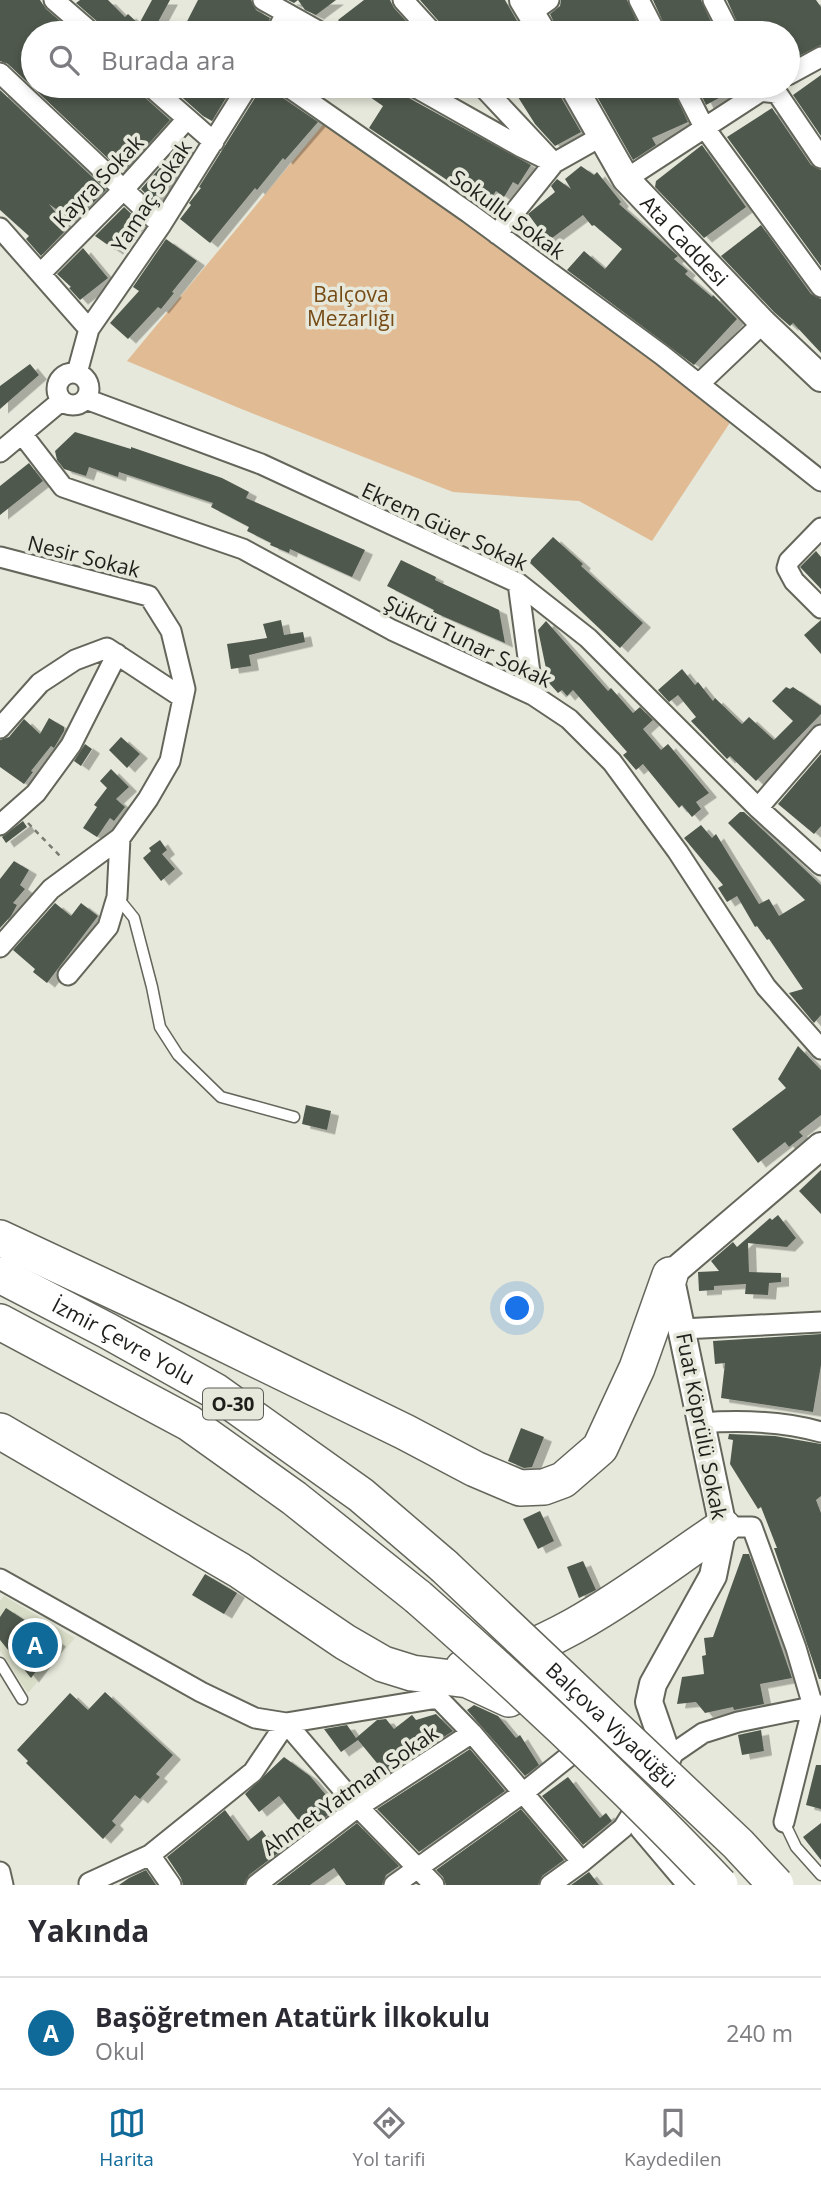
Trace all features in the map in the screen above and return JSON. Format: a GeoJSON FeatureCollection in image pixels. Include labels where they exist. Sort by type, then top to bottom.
{"type":"FeatureCollection","features":[{"type":"Feature","properties":{"kind":"highway"},"geometry":{"type":"LineString","coordinates":[[0,1238],[173,1319],[475,1469],[520,1488],[544,1487],[563,1480],[600,1448],[637,1368],[670,1275]]}},
{"type":"Feature","properties":{"kind":"highway","name":"İzmir Çevre Yolu"},"geometry":{"type":"LineString","coordinates":[[0,1275],[215,1391],[361,1495],[444,1566]]}},
{"type":"Feature","properties":{"kind":"highway","name":"İzmir Çevre Yolu"},"geometry":{"type":"LineString","coordinates":[[0,1322],[189,1423],[294,1498],[418,1597]]}},
{"type":"Feature","properties":{"kind":"highway"},"geometry":{"type":"LineString","coordinates":[[0,1431],[239,1570],[345,1642],[383,1664],[412,1673],[468,1680],[509,1699]]}},
{"type":"Feature","properties":{"kind":"highway"},"geometry":{"type":"LineString","coordinates":[[429,1675],[481,1665],[572,1628],[723,1527]]}},
{"type":"Feature","properties":{"kind":"highway","name":"Balçova Viyadüğü"},"geometry":{"type":"LineString","coordinates":[[444,1566],[738,1844],[776,1885]]}},
{"type":"Feature","properties":{"kind":"highway","name":"Balçova Viyadüğü"},"geometry":{"type":"LineString","coordinates":[[418,1597],[521,1688],[663,1825],[720,1885]]}},
{"type":"Feature","properties":{"kind":"main road","name":"Ata Caddesi"},"geometry":{"type":"LineString","coordinates":[[580,98],[626,180],[762,323],[821,378]]}},
{"type":"Feature","properties":{"kind":"main road"},"geometry":{"type":"LineString","coordinates":[[670,1275],[821,1146]]}},
{"type":"Feature","properties":{"kind":"main road","name":"Fuat Köprülü Sokak"},"geometry":{"type":"LineString","coordinates":[[668,1757],[649,1702],[653,1684],[713,1576],[723,1527],[670,1275]]}},
{"type":"Feature","properties":{"kind":"main road"},"geometry":{"type":"LineString","coordinates":[[509,1699],[634,1819],[692,1885]]}},
{"type":"Feature","properties":{"kind":"street"},"geometry":{"type":"LineString","coordinates":[[54,0],[78,21]]}},
{"type":"Feature","properties":{"kind":"street"},"geometry":{"type":"LineString","coordinates":[[263,0],[300,21]]}},
{"type":"Feature","properties":{"kind":"street"},"geometry":{"type":"LineString","coordinates":[[403,0],[422,21]]}},
{"type":"Feature","properties":{"kind":"street"},"geometry":{"type":"LineString","coordinates":[[639,0],[650,21]]}},
{"type":"Feature","properties":{"kind":"street"},"geometry":{"type":"LineString","coordinates":[[713,0],[724,21]]}},
{"type":"Feature","properties":{"kind":"street"},"geometry":{"type":"LineString","coordinates":[[282,21],[286,13]]}},
{"type":"Feature","properties":{"kind":"street"},"geometry":{"type":"LineString","coordinates":[[800,68],[821,57]]}},
{"type":"Feature","properties":{"kind":"street"},"geometry":{"type":"LineString","coordinates":[[0,73],[21,92]]}},
{"type":"Feature","properties":{"kind":"street"},"geometry":{"type":"LineString","coordinates":[[27,98],[125,188],[160,225]]}},
{"type":"Feature","properties":{"kind":"street"},"geometry":{"type":"LineString","coordinates":[[164,98],[214,142]]}},
{"type":"Feature","properties":{"kind":"street","name":"Yamaç Sokak"},"geometry":{"type":"LineString","coordinates":[[77,373],[89,329],[160,225],[241,98]]}},
{"type":"Feature","properties":{"kind":"street","name":"Sokullu Sokak"},"geometry":{"type":"LineString","coordinates":[[304,98],[498,234],[699,384],[821,481]]}},
{"type":"Feature","properties":{"kind":"street"},"geometry":{"type":"LineString","coordinates":[[435,98],[554,163]]}},
{"type":"Feature","properties":{"kind":"street"},"geometry":{"type":"LineString","coordinates":[[493,98],[554,163]]}},
{"type":"Feature","properties":{"kind":"street"},"geometry":{"type":"LineString","coordinates":[[689,98],[704,127],[821,287]]}},
{"type":"Feature","properties":{"kind":"street"},"geometry":{"type":"LineString","coordinates":[[626,180],[746,98]]}},
{"type":"Feature","properties":{"kind":"street"},"geometry":{"type":"LineString","coordinates":[[780,98],[821,158]]}},
{"type":"Feature","properties":{"kind":"street","name":"Kayra Sokak"},"geometry":{"type":"LineString","coordinates":[[41,273],[125,188],[187,118]]}},
{"type":"Feature","properties":{"kind":"street"},"geometry":{"type":"LineString","coordinates":[[498,234],[554,163],[602,136]]}},
{"type":"Feature","properties":{"kind":"street"},"geometry":{"type":"LineString","coordinates":[[0,228],[89,329]]}},
{"type":"Feature","properties":{"kind":"street"},"geometry":{"type":"LineString","coordinates":[[699,384],[762,323]]}},
{"type":"Feature","properties":{"kind":"street"},"geometry":{"type":"LineString","coordinates":[[77,373],[88,383],[89,394],[86,399],[71,406],[61,401],[56,391],[59,380],[67,374],[77,373]]}},
{"type":"Feature","properties":{"kind":"street","name":"Ekrem Güer Sokak"},"geometry":{"type":"LineString","coordinates":[[86,399],[261,464],[518,583],[588,638],[758,808],[821,866]]}},
{"type":"Feature","properties":{"kind":"street"},"geometry":{"type":"LineString","coordinates":[[0,452],[61,401]]}},
{"type":"Feature","properties":{"kind":"street","name":"Şükrü Tunar Sokak"},"geometry":{"type":"LineString","coordinates":[[22,434],[63,487],[243,549],[393,630],[533,695],[569,719],[612,762],[678,852],[766,987],[821,1049]]}},
{"type":"Feature","properties":{"kind":"street"},"geometry":{"type":"LineString","coordinates":[[821,528],[789,561],[787,568],[794,582],[821,608]]}},
{"type":"Feature","properties":{"kind":"street","name":"Nesir Sokak"},"geometry":{"type":"LineString","coordinates":[[0,557],[149,596],[171,631],[185,689],[170,761],[148,799],[120,838],[51,889],[0,947]]}},
{"type":"Feature","properties":{"kind":"street"},"geometry":{"type":"LineString","coordinates":[[518,583],[533,695]]}},
{"type":"Feature","properties":{"kind":"street"},"geometry":{"type":"LineString","coordinates":[[0,728],[40,683],[75,660],[107,649],[183,698]]}},
{"type":"Feature","properties":{"kind":"street"},"geometry":{"type":"LineString","coordinates":[[0,825],[8,805],[36,793],[71,745],[117,654]]}},
{"type":"Feature","properties":{"kind":"street"},"geometry":{"type":"LineString","coordinates":[[758,808],[821,735]]}},
{"type":"Feature","properties":{"kind":"street"},"geometry":{"type":"LineString","coordinates":[[68,975],[108,927],[117,897],[120,838]]}},
{"type":"Feature","properties":{"kind":"street"},"geometry":{"type":"LineString","coordinates":[[682,1329],[821,1322]]}},
{"type":"Feature","properties":{"kind":"street"},"geometry":{"type":"LineString","coordinates":[[701,1423],[739,1420],[821,1432]]}},
{"type":"Feature","properties":{"kind":"street"},"geometry":{"type":"LineString","coordinates":[[723,1527],[752,1527],[817,1705],[783,1822]]}},
{"type":"Feature","properties":{"kind":"street"},"geometry":{"type":"LineString","coordinates":[[0,1579],[201,1692],[255,1718],[286,1723],[438,1698],[472,1733],[582,1862]]}},
{"type":"Feature","properties":{"kind":"street"},"geometry":{"type":"LineString","coordinates":[[550,1885],[623,1828],[668,1757],[703,1733],[738,1722],[817,1705]]}},
{"type":"Feature","properties":{"kind":"street"},"geometry":{"type":"LineString","coordinates":[[286,1723],[358,1807],[434,1885]]}},
{"type":"Feature","properties":{"kind":"street"},"geometry":{"type":"LineString","coordinates":[[89,1883],[150,1855],[253,1772],[286,1723]]}},
{"type":"Feature","properties":{"kind":"street","name":"Ahmet Yatman Sokak"},"geometry":{"type":"LineString","coordinates":[[256,1885],[358,1807],[472,1733]]}},
{"type":"Feature","properties":{"kind":"street"},"geometry":{"type":"LineString","coordinates":[[394,1885],[523,1793],[568,1756]]}},
{"type":"Feature","properties":{"kind":"street"},"geometry":{"type":"LineString","coordinates":[[150,1855],[171,1885]]}},
{"type":"Feature","properties":{"kind":"street"},"geometry":{"type":"LineString","coordinates":[[0,1872],[3,1885]]}},
{"type":"Feature","properties":{"kind":"lane"},"geometry":{"type":"LineString","coordinates":[[117,897],[134,918],[160,1027],[178,1055],[221,1097],[293,1117]]}},
{"type":"Feature","properties":{"kind":"lane"},"geometry":{"type":"LineString","coordinates":[[0,1663],[22,1699]]}},
{"type":"Feature","properties":{"kind":"lane"},"geometry":{"type":"LineString","coordinates":[[783,1822],[796,1847],[821,1875]]}},
{"type":"Feature","properties":{"kind":"path"},"geometry":{"type":"LineString","coordinates":[[8,805],[75,872]]}},
{"type":"Feature","properties":{"kind":"shaded area"},"geometry":{"type":"Polygon","coordinates":[[[4,1596],[75,1638],[28,1693],[0,1651],[0,1601],[4,1596]]]}},
{"type":"Feature","properties":{"kind":"green space","name":"Balçova Mezarlığı"},"geometry":{"type":"Polygon","coordinates":[[[326,121],[733,418],[652,541],[579,501],[453,492],[127,361],[326,121]]]}},
{"type":"Feature","properties":{"kind":"building"},"geometry":{"type":"Polygon","coordinates":[[[0,0],[40,0],[60,21],[21,21],[21,76],[8,64],[0,61],[0,0]]]}},
{"type":"Feature","properties":{"kind":"building"},"geometry":{"type":"Polygon","coordinates":[[[80,0],[108,0],[125,17],[128,14],[136,21],[97,21],[76,3],[80,0]]]}},
{"type":"Feature","properties":{"kind":"building"},"geometry":{"type":"Polygon","coordinates":[[[152,0],[170,0],[159,21],[141,21],[152,0]]]}},
{"type":"Feature","properties":{"kind":"building"},"geometry":{"type":"Polygon","coordinates":[[[198,0],[251,0],[256,10],[270,18],[269,21],[187,21],[198,0]]]}},
{"type":"Feature","properties":{"kind":"building"},"geometry":{"type":"Polygon","coordinates":[[[298,0],[336,0],[316,15],[305,10],[298,0]]]}},
{"type":"Feature","properties":{"kind":"building"},"geometry":{"type":"Polygon","coordinates":[[[364,0],[390,0],[406,21],[339,21],[364,0]]]}},
{"type":"Feature","properties":{"kind":"building"},"geometry":{"type":"Polygon","coordinates":[[[420,0],[505,0],[517,21],[438,21],[420,0]]]}},
{"type":"Feature","properties":{"kind":"building"},"geometry":{"type":"Polygon","coordinates":[[[561,0],[627,0],[637,21],[553,21],[550,14],[560,6],[561,0]]]}},
{"type":"Feature","properties":{"kind":"building"},"geometry":{"type":"Polygon","coordinates":[[[653,0],[701,0],[711,21],[663,21],[653,0]]]}},
{"type":"Feature","properties":{"kind":"building"},"geometry":{"type":"Polygon","coordinates":[[[727,0],[816,0],[821,7],[821,45],[800,55],[800,21],[737,21],[727,0]]]}},
{"type":"Feature","properties":{"kind":"building"},"geometry":{"type":"Polygon","coordinates":[[[821,75],[821,136],[795,98],[800,98],[800,90],[821,75]]]}},
{"type":"Feature","properties":{"kind":"building"},"geometry":{"type":"Polygon","coordinates":[[[0,90],[106,190],[74,222],[49,204],[68,228],[41,256],[26,239],[29,236],[0,210],[0,90]]]}},
{"type":"Feature","properties":{"kind":"building"},"geometry":{"type":"Polygon","coordinates":[[[44,98],[145,98],[170,120],[127,168],[123,164],[118,168],[44,98]]]}},
{"type":"Feature","properties":{"kind":"building"},"geometry":{"type":"Polygon","coordinates":[[[183,98],[226,98],[212,121],[183,98]]]}},
{"type":"Feature","properties":{"kind":"building"},"geometry":{"type":"Polygon","coordinates":[[[255,98],[283,98],[318,122],[257,190],[255,188],[210,243],[180,219],[191,205],[189,203],[201,188],[199,187],[255,98]]]}},
{"type":"Feature","properties":{"kind":"building"},"geometry":{"type":"Polygon","coordinates":[[[371,98],[409,98],[531,165],[518,185],[513,182],[504,197],[496,191],[486,206],[369,128],[383,106],[371,98]]]}},
{"type":"Feature","properties":{"kind":"building"},"geometry":{"type":"Polygon","coordinates":[[[519,98],[561,98],[581,132],[555,146],[535,124],[519,98]]]}},
{"type":"Feature","properties":{"kind":"building"},"geometry":{"type":"Polygon","coordinates":[[[598,98],[677,98],[688,122],[652,138],[656,145],[633,160],[598,98]]]}},
{"type":"Feature","properties":{"kind":"building"},"geometry":{"type":"Polygon","coordinates":[[[703,98],[719,98],[706,105],[703,98]]]}},
{"type":"Feature","properties":{"kind":"building"},"geometry":{"type":"Polygon","coordinates":[[[772,108],[811,165],[821,170],[821,266],[727,137],[772,108]]]}},
{"type":"Feature","properties":{"kind":"building"},"geometry":{"type":"Polygon","coordinates":[[[181,144],[192,153],[152,200],[141,189],[181,144]]]}},
{"type":"Feature","properties":{"kind":"building"},"geometry":{"type":"Polygon","coordinates":[[[702,145],[746,207],[704,238],[655,187],[656,181],[702,145]]]}},
{"type":"Feature","properties":{"kind":"building"},"geometry":{"type":"Polygon","coordinates":[[[581,166],[594,175],[597,172],[621,202],[619,204],[678,256],[674,259],[688,271],[685,274],[712,297],[713,295],[737,319],[694,365],[567,270],[584,251],[605,269],[622,249],[592,226],[583,215],[548,241],[528,214],[555,192],[551,186],[557,179],[571,189],[565,179],[581,166]]]}},
{"type":"Feature","properties":{"kind":"building"},"geometry":{"type":"Polygon","coordinates":[[[124,207],[139,221],[115,250],[95,236],[124,207]]]}},
{"type":"Feature","properties":{"kind":"building"},"geometry":{"type":"Polygon","coordinates":[[[761,225],[811,294],[821,299],[821,353],[793,323],[790,326],[774,312],[721,256],[761,225]]]}},
{"type":"Feature","properties":{"kind":"building"},"geometry":{"type":"Polygon","coordinates":[[[166,239],[197,261],[161,309],[158,307],[128,339],[110,323],[139,291],[133,287],[166,239]]]}},
{"type":"Feature","properties":{"kind":"building"},"geometry":{"type":"Polygon","coordinates":[[[83,248],[108,278],[80,300],[57,274],[83,248]]]}},
{"type":"Feature","properties":{"kind":"building"},"geometry":{"type":"Polygon","coordinates":[[[30,364],[39,375],[0,409],[0,386],[30,364]]]}},
{"type":"Feature","properties":{"kind":"building"},"geometry":{"type":"Polygon","coordinates":[[[75,432],[131,447],[222,478],[249,492],[246,498],[365,550],[352,577],[290,549],[289,553],[270,545],[271,543],[247,531],[249,527],[211,507],[213,503],[119,472],[118,477],[89,467],[86,476],[64,469],[57,460],[55,451],[75,432]]]}},
{"type":"Feature","properties":{"kind":"building"},"geometry":{"type":"Polygon","coordinates":[[[29,463],[43,481],[0,515],[0,486],[29,463]]]}},
{"type":"Feature","properties":{"kind":"building"},"geometry":{"type":"Polygon","coordinates":[[[553,537],[643,623],[620,648],[529,562],[553,537]]]}},
{"type":"Feature","properties":{"kind":"building"},"geometry":{"type":"Polygon","coordinates":[[[816,551],[821,557],[821,589],[800,567],[816,551]]]}},
{"type":"Feature","properties":{"kind":"building"},"geometry":{"type":"Polygon","coordinates":[[[401,560],[436,577],[435,580],[499,610],[505,643],[433,612],[434,610],[387,586],[401,560]]]}},
{"type":"Feature","properties":{"kind":"building"},"geometry":{"type":"Polygon","coordinates":[[[281,620],[284,635],[303,632],[305,642],[249,655],[251,666],[231,669],[227,644],[267,638],[263,624],[281,620]]]}},
{"type":"Feature","properties":{"kind":"building"},"geometry":{"type":"Polygon","coordinates":[[[821,620],[821,654],[804,635],[821,620]]]}},
{"type":"Feature","properties":{"kind":"building"},"geometry":{"type":"Polygon","coordinates":[[[546,621],[608,691],[611,688],[633,713],[640,707],[653,720],[643,729],[661,750],[668,744],[709,793],[696,802],[701,809],[692,817],[682,805],[679,808],[643,764],[636,770],[623,755],[627,752],[573,690],[567,696],[562,690],[558,693],[549,683],[538,630],[546,621]]]}},
{"type":"Feature","properties":{"kind":"building"},"geometry":{"type":"Polygon","coordinates":[[[682,669],[695,685],[698,682],[713,701],[715,698],[742,724],[749,717],[774,740],[793,721],[772,701],[786,687],[793,687],[821,706],[821,714],[756,781],[730,756],[727,759],[691,721],[696,717],[678,695],[669,702],[658,690],[682,669]]]}},
{"type":"Feature","properties":{"kind":"building"},"geometry":{"type":"Polygon","coordinates":[[[49,718],[64,727],[64,731],[54,748],[51,746],[24,784],[0,767],[0,740],[9,737],[24,719],[40,734],[49,718]]]}},
{"type":"Feature","properties":{"kind":"building"},"geometry":{"type":"Polygon","coordinates":[[[121,737],[140,754],[127,768],[109,750],[121,737]]]}},
{"type":"Feature","properties":{"kind":"building"},"geometry":{"type":"Polygon","coordinates":[[[85,744],[92,749],[81,766],[74,761],[85,744]]]}},
{"type":"Feature","properties":{"kind":"building"},"geometry":{"type":"Polygon","coordinates":[[[821,754],[821,826],[814,834],[778,804],[821,754]]]}},
{"type":"Feature","properties":{"kind":"building"},"geometry":{"type":"Polygon","coordinates":[[[111,769],[129,787],[116,799],[125,807],[114,821],[110,818],[97,837],[83,828],[97,807],[94,805],[107,788],[100,781],[111,769]]]}},
{"type":"Feature","properties":{"kind":"building"},"geometry":{"type":"Polygon","coordinates":[[[740,812],[744,812],[821,885],[821,1015],[814,1023],[789,993],[803,989],[769,939],[755,927],[737,896],[727,902],[718,888],[723,885],[684,838],[701,825],[712,838],[716,834],[759,904],[769,899],[779,916],[805,900],[728,823],[740,812]]]}},
{"type":"Feature","properties":{"kind":"building"},"geometry":{"type":"Polygon","coordinates":[[[23,821],[27,827],[6,843],[2,837],[23,821]]]}},
{"type":"Feature","properties":{"kind":"building"},"geometry":{"type":"Polygon","coordinates":[[[160,840],[167,850],[162,854],[175,869],[161,881],[143,858],[151,851],[149,848],[160,840]]]}},
{"type":"Feature","properties":{"kind":"building"},"geometry":{"type":"Polygon","coordinates":[[[14,861],[29,870],[20,885],[25,889],[13,903],[17,905],[0,928],[0,879],[14,861]]]}},
{"type":"Feature","properties":{"kind":"building"},"geometry":{"type":"Polygon","coordinates":[[[55,903],[71,916],[81,903],[98,916],[47,983],[13,950],[55,903]]]}},
{"type":"Feature","properties":{"kind":"building"},"geometry":{"type":"Polygon","coordinates":[[[798,1046],[821,1070],[821,1115],[799,1132],[803,1136],[789,1147],[785,1142],[758,1163],[732,1129],[786,1088],[778,1079],[798,1046]]]}},
{"type":"Feature","properties":{"kind":"building"},"geometry":{"type":"Polygon","coordinates":[[[306,1105],[331,1111],[327,1130],[302,1124],[306,1105]]]}},
{"type":"Feature","properties":{"kind":"building"},"geometry":{"type":"Polygon","coordinates":[[[821,1170],[821,1214],[799,1191],[821,1170]]]}},
{"type":"Feature","properties":{"kind":"building"},"geometry":{"type":"Polygon","coordinates":[[[778,1215],[796,1238],[787,1247],[748,1243],[749,1272],[781,1273],[781,1282],[769,1283],[768,1295],[745,1294],[746,1284],[714,1286],[714,1290],[699,1291],[698,1272],[719,1271],[711,1261],[733,1242],[737,1247],[770,1218],[772,1220],[778,1215]]]}},
{"type":"Feature","properties":{"kind":"building"},"geometry":{"type":"Polygon","coordinates":[[[821,1334],[821,1365],[813,1412],[721,1398],[725,1363],[715,1364],[713,1341],[821,1334]]]}},
{"type":"Feature","properties":{"kind":"building"},"geometry":{"type":"Polygon","coordinates":[[[521,1428],[544,1437],[532,1467],[524,1468],[508,1461],[521,1428]]]}},
{"type":"Feature","properties":{"kind":"building"},"geometry":{"type":"Polygon","coordinates":[[[729,1434],[775,1436],[821,1444],[821,1496],[816,1500],[821,1513],[821,1679],[761,1507],[758,1509],[730,1464],[733,1440],[728,1439],[729,1434]]]}},
{"type":"Feature","properties":{"kind":"building"},"geometry":{"type":"Polygon","coordinates":[[[540,1511],[554,1541],[538,1549],[523,1519],[540,1511]]]}},
{"type":"Feature","properties":{"kind":"building"},"geometry":{"type":"Polygon","coordinates":[[[743,1554],[749,1554],[792,1678],[760,1684],[764,1704],[705,1713],[696,1702],[677,1704],[682,1677],[704,1674],[704,1638],[713,1637],[743,1554]]]}},
{"type":"Feature","properties":{"kind":"building"},"geometry":{"type":"Polygon","coordinates":[[[583,1561],[596,1590],[579,1598],[567,1567],[583,1561]]]}},
{"type":"Feature","properties":{"kind":"building"},"geometry":{"type":"Polygon","coordinates":[[[205,1574],[237,1593],[224,1614],[192,1595],[205,1574]]]}},
{"type":"Feature","properties":{"kind":"building"},"geometry":{"type":"Polygon","coordinates":[[[6,1608],[58,1642],[31,1678],[0,1640],[0,1617],[6,1608]]]}},
{"type":"Feature","properties":{"kind":"building"},"geometry":{"type":"Polygon","coordinates":[[[105,1692],[173,1755],[156,1774],[160,1777],[140,1799],[135,1795],[112,1821],[116,1825],[103,1839],[26,1763],[28,1761],[17,1750],[70,1693],[88,1710],[105,1692]]]}},
{"type":"Feature","properties":{"kind":"building"},"geometry":{"type":"Polygon","coordinates":[[[474,1705],[498,1716],[516,1738],[520,1735],[539,1765],[525,1776],[467,1710],[474,1705]]]}},
{"type":"Feature","properties":{"kind":"building"},"geometry":{"type":"Polygon","coordinates":[[[436,1714],[453,1731],[386,1774],[358,1740],[341,1752],[324,1729],[347,1725],[356,1738],[377,1720],[386,1719],[394,1729],[412,1715],[416,1720],[436,1714]]]}},
{"type":"Feature","properties":{"kind":"building"},"geometry":{"type":"Polygon","coordinates":[[[761,1730],[764,1751],[742,1755],[738,1735],[761,1730]]]}},
{"type":"Feature","properties":{"kind":"building"},"geometry":{"type":"Polygon","coordinates":[[[470,1749],[505,1791],[419,1852],[377,1809],[470,1749]]]}},
{"type":"Feature","properties":{"kind":"building"},"geometry":{"type":"Polygon","coordinates":[[[284,1757],[310,1776],[337,1808],[307,1831],[279,1796],[259,1812],[245,1794],[284,1757]]]}},
{"type":"Feature","properties":{"kind":"building"},"geometry":{"type":"Polygon","coordinates":[[[816,1765],[821,1765],[821,1809],[806,1805],[816,1765]]]}},
{"type":"Feature","properties":{"kind":"building"},"geometry":{"type":"Polygon","coordinates":[[[568,1777],[600,1818],[606,1813],[612,1821],[583,1845],[542,1796],[568,1777]]]}},
{"type":"Feature","properties":{"kind":"building"},"geometry":{"type":"Polygon","coordinates":[[[521,1809],[564,1860],[542,1876],[538,1885],[446,1885],[436,1870],[521,1809]]]}},
{"type":"Feature","properties":{"kind":"building"},"geometry":{"type":"Polygon","coordinates":[[[225,1810],[248,1841],[262,1830],[278,1853],[249,1875],[244,1885],[183,1885],[167,1857],[225,1810]]]}},
{"type":"Feature","properties":{"kind":"building"},"geometry":{"type":"Polygon","coordinates":[[[357,1823],[399,1866],[386,1875],[382,1885],[346,1885],[334,1868],[310,1885],[276,1885],[357,1823]]]}},
{"type":"Feature","properties":{"kind":"building"},"geometry":{"type":"Polygon","coordinates":[[[821,1823],[821,1860],[803,1837],[821,1823]]]}},
{"type":"Feature","properties":{"kind":"building"},"geometry":{"type":"Polygon","coordinates":[[[146,1870],[156,1885],[119,1885],[129,1878],[146,1870]]]}},
{"type":"Feature","properties":{"kind":"building"},"geometry":{"type":"Polygon","coordinates":[[[589,1872],[599,1885],[571,1885],[589,1872]]]}},
{"type":"Feature","properties":{"kind":"place","name":"Başöğretmen Atatürk İlkokulu"},"geometry":{"type":"Point","coordinates":[35,1645]}}]}
